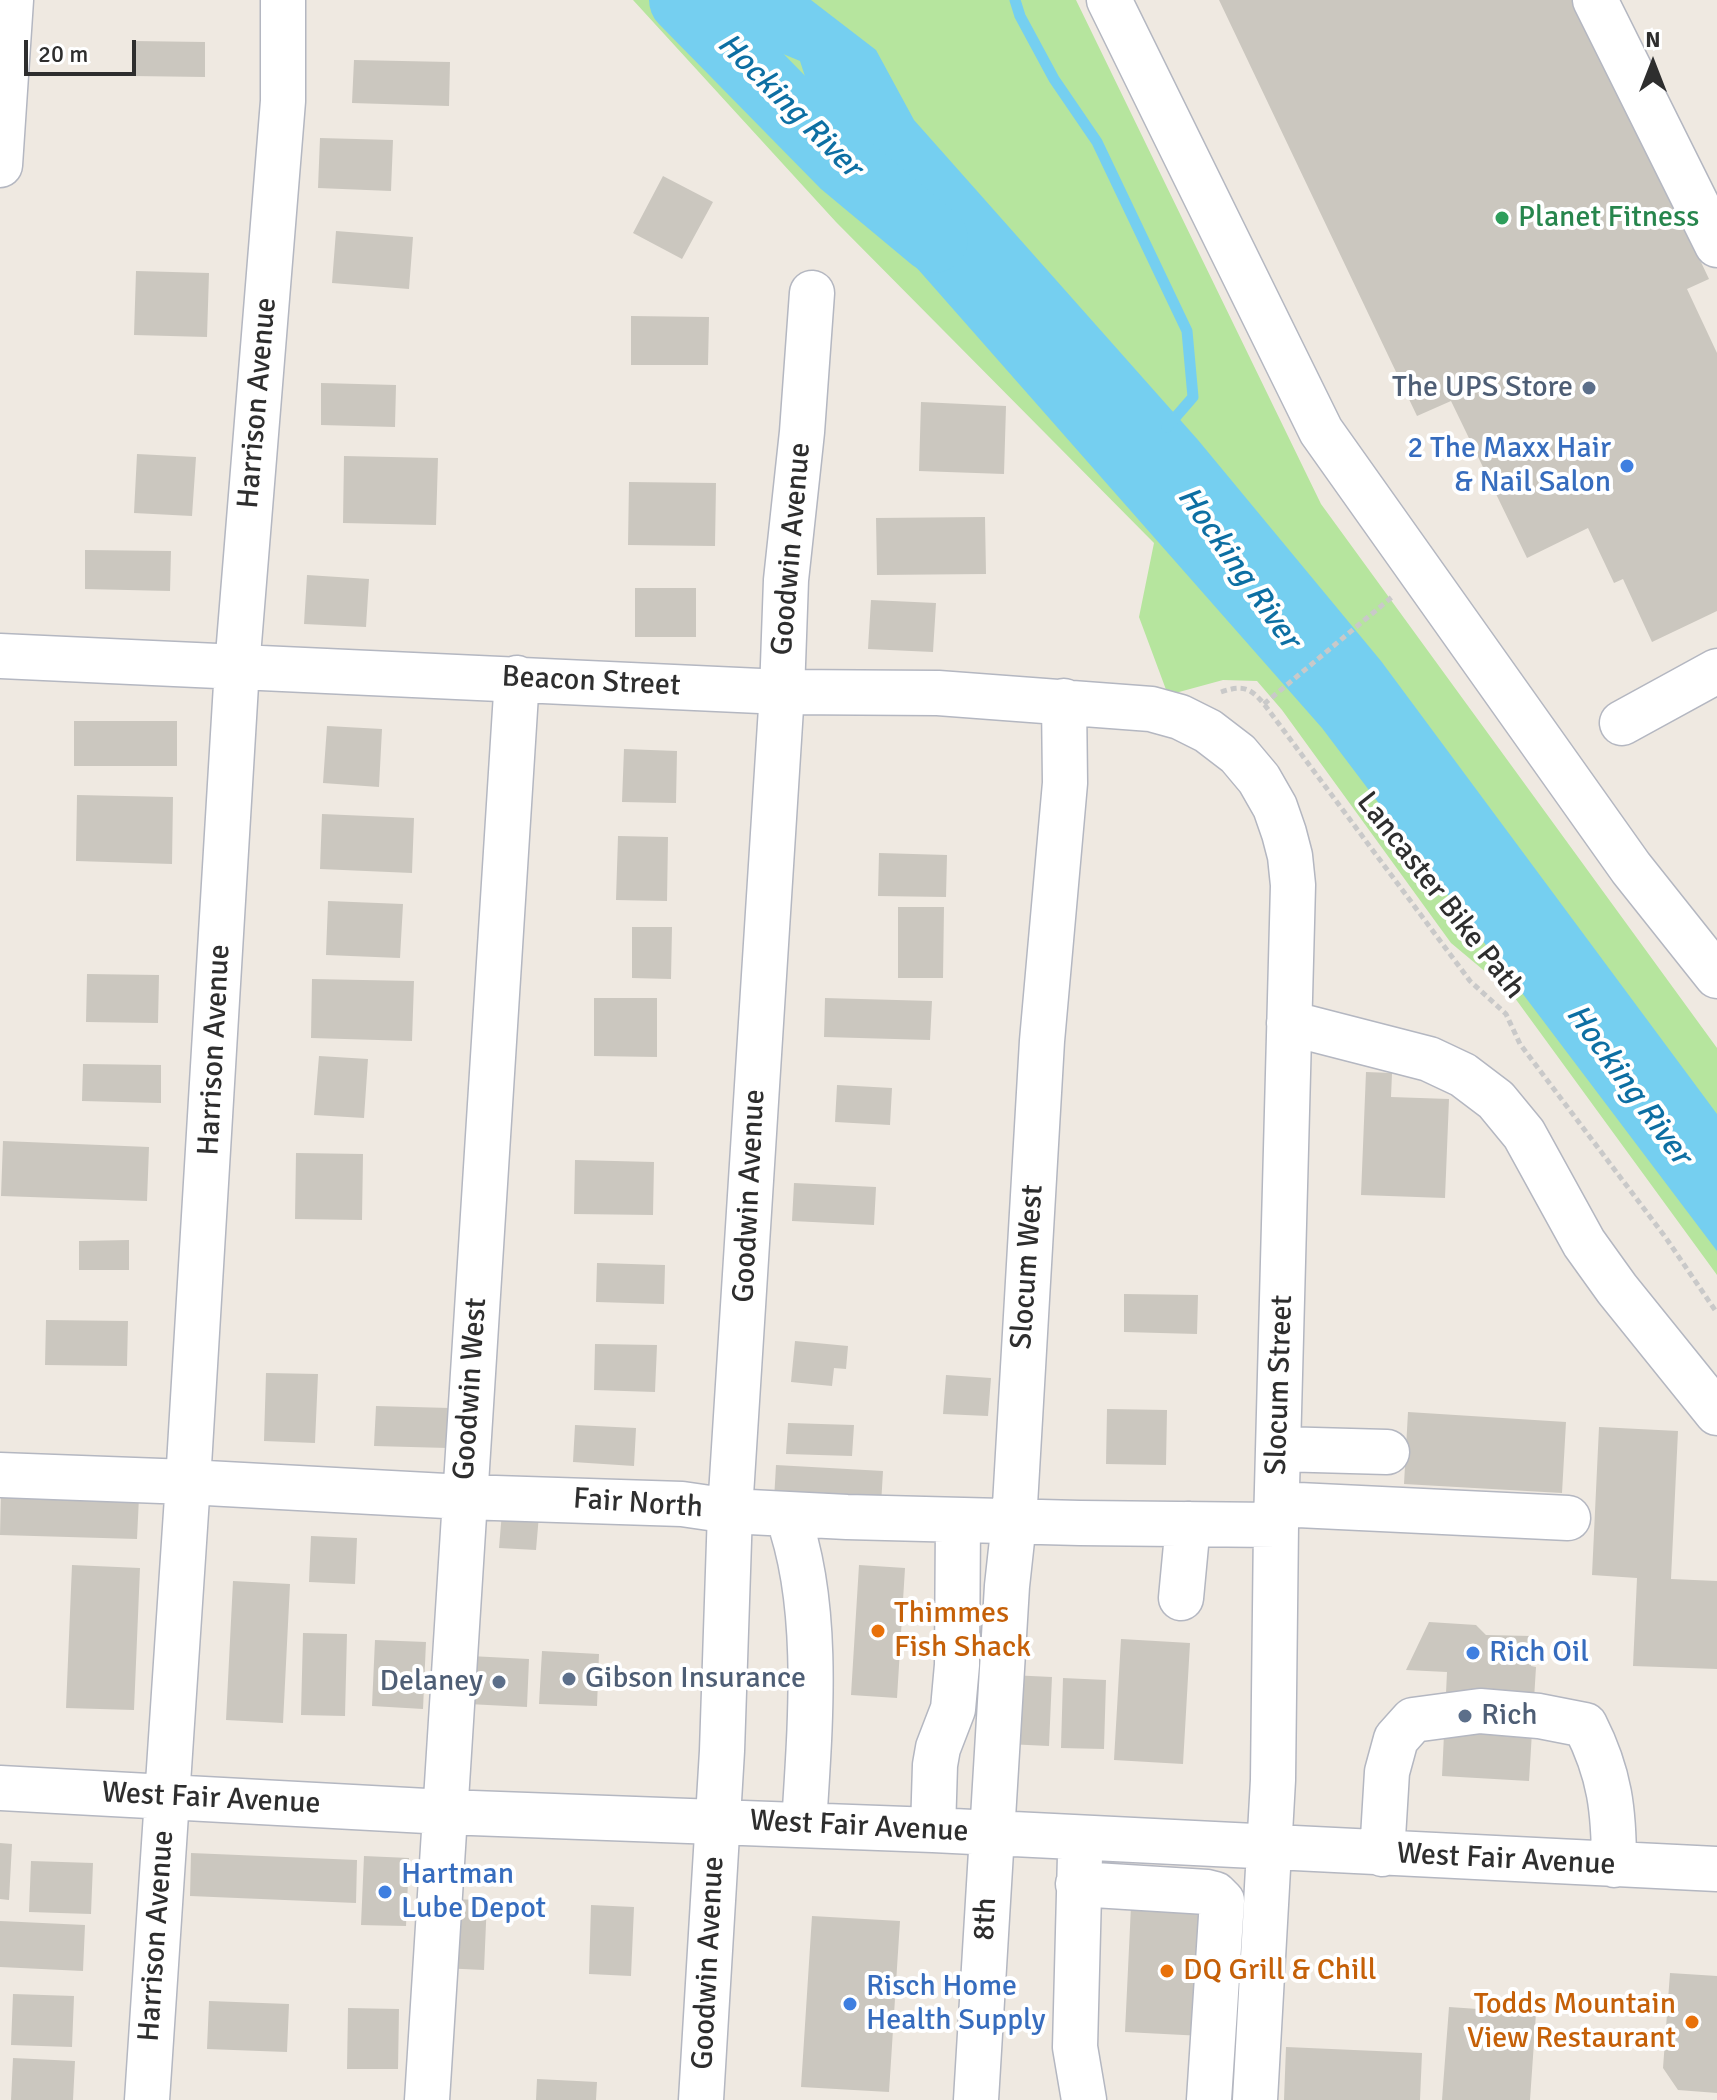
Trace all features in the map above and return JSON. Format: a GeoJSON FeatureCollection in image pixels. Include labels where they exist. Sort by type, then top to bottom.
{"type":"FeatureCollection","features":[{"type":"Feature","properties":{"kind":"street"},"geometry":{"type":"LineString","coordinates":[[0,165],[11,0]]}},
{"type":"Feature","properties":{"kind":"street","name":"Harrison Avenue"},"geometry":{"type":"LineString","coordinates":[[147,2100],[237,668],[283,101],[283,0]]}},
{"type":"Feature","properties":{"kind":"street"},"geometry":{"type":"LineString","coordinates":[[1109,0],[1321,431],[1631,868],[1717,976]]}},
{"type":"Feature","properties":{"kind":"street"},"geometry":{"type":"LineString","coordinates":[[1595,0],[1717,245]]}},
{"type":"Feature","properties":{"kind":"street","name":"Goodwin Avenue"},"geometry":{"type":"LineString","coordinates":[[701,2100],[722,1751],[730,1511],[782,692],[786,580],[802,432],[812,293]]}},
{"type":"Feature","properties":{"kind":"street","name":"Beacon Street"},"geometry":{"type":"LineString","coordinates":[[0,656],[782,692],[938,693],[1151,709],[1180,717]]}},
{"type":"Feature","properties":{"kind":"street"},"geometry":{"type":"LineString","coordinates":[[1622,723],[1717,671]]}},
{"type":"Feature","properties":{"kind":"street","name":"Goodwin West"},"geometry":{"type":"LineString","coordinates":[[427,2100],[517,678]]}},
{"type":"Feature","properties":{"kind":"street","name":"Slocum West"},"geometry":{"type":"LineString","coordinates":[[991,1833],[1014,1522],[1042,1041],[1065,783],[1064,701]]}},
{"type":"Feature","properties":{"kind":"street","name":"Slocum Street"},"geometry":{"type":"LineString","coordinates":[[1180,717],[1208,731],[1238,754],[1259,779],[1275,807],[1290,856],[1293,885],[1273,1780],[1255,2100]]}},
{"type":"Feature","properties":{"kind":"street"},"geometry":{"type":"LineString","coordinates":[[1289,1023],[1429,1059],[1463,1075],[1496,1100],[1524,1134],[1584,1243],[1717,1413]]}},
{"type":"Feature","properties":{"kind":"street"},"geometry":{"type":"LineString","coordinates":[[1278,1449],[1387,1452]]}},
{"type":"Feature","properties":{"kind":"street","name":"Fair North"},"geometry":{"type":"LineString","coordinates":[[0,1475],[682,1504],[730,1511],[1014,1522],[1188,1524],[1277,1514],[1568,1518]]}},
{"type":"Feature","properties":{"kind":"street"},"geometry":{"type":"LineString","coordinates":[[787,1514],[799,1545],[808,1631],[810,1723],[804,1825]]}},
{"type":"Feature","properties":{"kind":"street"},"geometry":{"type":"LineString","coordinates":[[933,1830],[935,1765],[953,1709],[957,1665],[958,1520]]}},
{"type":"Feature","properties":{"kind":"street"},"geometry":{"type":"LineString","coordinates":[[1181,1598],[1188,1524]]}},
{"type":"Feature","properties":{"kind":"street"},"geometry":{"type":"LineString","coordinates":[[1382,1854],[1387,1772],[1396,1739],[1413,1720],[1480,1711],[1539,1716],[1585,1725],[1601,1757],[1610,1797],[1614,1865]]}},
{"type":"Feature","properties":{"kind":"street","name":"West Fair Avenue"},"geometry":{"type":"LineString","coordinates":[[0,1788],[445,1812],[933,1830],[1717,1869]]}},
{"type":"Feature","properties":{"kind":"street","name":"8th"},"geometry":{"type":"LineString","coordinates":[[976,2100],[991,1833]]}},
{"type":"Feature","properties":{"kind":"street"},"geometry":{"type":"LineString","coordinates":[[1081,1839],[1075,2047],[1084,2100]]}},
{"type":"Feature","properties":{"kind":"street"},"geometry":{"type":"LineString","coordinates":[[1078,1884],[1207,1892],[1215,1894],[1222,1901],[1209,2100]]}},
{"type":"Feature","properties":{"kind":"path"},"geometry":{"type":"LineString","coordinates":[[1266,702],[1370,614]]}},
{"type":"Feature","properties":{"kind":"path","name":"Lancaster Bike Path"},"geometry":{"type":"LineString","coordinates":[[1180,717],[1197,701],[1237,686],[1250,688],[1266,702],[1470,981],[1506,1014],[1520,1044],[1666,1238],[1717,1313]]}},
{"type":"Feature","properties":{"kind":"green space"},"geometry":{"type":"Polygon","coordinates":[[[633,0],[1076,0],[1321,504],[1717,1048],[1717,1275],[1512,994],[1451,943],[1282,710],[1257,681],[1223,680],[1168,695],[1139,617],[1154,543],[836,222],[633,0]]]}},
{"type":"Feature","properties":{"kind":"water"},"geometry":{"type":"Polygon","coordinates":[[[653,0],[811,0],[876,50],[914,120],[1198,440],[1381,661],[1717,1114],[1717,1251],[1322,728],[872,217],[856,149],[815,107],[800,61],[653,0]]]}},
{"type":"Feature","properties":{"kind":"building"},"geometry":{"type":"Polygon","coordinates":[[[1219,0],[1577,0],[1709,279],[1687,289],[1717,353],[1717,611],[1652,642],[1623,579],[1614,583],[1588,528],[1527,558],[1451,401],[1417,416],[1219,0]]]}},
{"type":"Feature","properties":{"kind":"building"},"geometry":{"type":"Polygon","coordinates":[[[133,41],[205,42],[205,77],[133,76],[133,41]]]}},
{"type":"Feature","properties":{"kind":"building"},"geometry":{"type":"Polygon","coordinates":[[[354,60],[450,62],[449,106],[352,103],[354,60]]]}},
{"type":"Feature","properties":{"kind":"building"},"geometry":{"type":"Polygon","coordinates":[[[320,138],[393,140],[391,191],[318,188],[320,138]]]}},
{"type":"Feature","properties":{"kind":"building"},"geometry":{"type":"Polygon","coordinates":[[[663,176],[713,202],[682,259],[633,233],[663,176]]]}},
{"type":"Feature","properties":{"kind":"building"},"geometry":{"type":"Polygon","coordinates":[[[336,231],[413,237],[409,289],[332,283],[336,231]]]}},
{"type":"Feature","properties":{"kind":"building"},"geometry":{"type":"Polygon","coordinates":[[[136,271],[209,273],[207,337],[134,335],[136,271]]]}},
{"type":"Feature","properties":{"kind":"building"},"geometry":{"type":"Polygon","coordinates":[[[631,316],[709,317],[708,365],[631,365],[631,316]]]}},
{"type":"Feature","properties":{"kind":"building"},"geometry":{"type":"Polygon","coordinates":[[[321,383],[396,385],[395,427],[321,425],[321,383]]]}},
{"type":"Feature","properties":{"kind":"building"},"geometry":{"type":"Polygon","coordinates":[[[921,402],[1006,406],[1004,474],[919,471],[921,402]]]}},
{"type":"Feature","properties":{"kind":"building"},"geometry":{"type":"Polygon","coordinates":[[[137,454],[196,457],[192,516],[134,513],[137,454]]]}},
{"type":"Feature","properties":{"kind":"building"},"geometry":{"type":"Polygon","coordinates":[[[344,456],[438,458],[436,525],[343,523],[344,456]]]}},
{"type":"Feature","properties":{"kind":"building"},"geometry":{"type":"Polygon","coordinates":[[[629,482],[716,483],[715,546],[628,545],[629,482]]]}},
{"type":"Feature","properties":{"kind":"building"},"geometry":{"type":"Polygon","coordinates":[[[985,517],[986,574],[877,575],[876,518],[985,517]]]}},
{"type":"Feature","properties":{"kind":"building"},"geometry":{"type":"Polygon","coordinates":[[[85,550],[171,551],[170,591],[85,589],[85,550]]]}},
{"type":"Feature","properties":{"kind":"building"},"geometry":{"type":"Polygon","coordinates":[[[307,575],[369,579],[366,627],[304,624],[307,575]]]}},
{"type":"Feature","properties":{"kind":"building"},"geometry":{"type":"Polygon","coordinates":[[[635,588],[696,588],[696,637],[635,637],[635,588]]]}},
{"type":"Feature","properties":{"kind":"building"},"geometry":{"type":"Polygon","coordinates":[[[871,600],[936,603],[933,652],[868,649],[871,600]]]}},
{"type":"Feature","properties":{"kind":"building"},"geometry":{"type":"Polygon","coordinates":[[[74,721],[177,721],[177,766],[74,766],[74,721]]]}},
{"type":"Feature","properties":{"kind":"building"},"geometry":{"type":"Polygon","coordinates":[[[327,726],[382,729],[379,787],[323,783],[327,726]]]}},
{"type":"Feature","properties":{"kind":"building"},"geometry":{"type":"Polygon","coordinates":[[[624,749],[677,751],[676,803],[622,802],[624,749]]]}},
{"type":"Feature","properties":{"kind":"building"},"geometry":{"type":"Polygon","coordinates":[[[77,795],[173,797],[172,864],[76,861],[77,795]]]}},
{"type":"Feature","properties":{"kind":"building"},"geometry":{"type":"Polygon","coordinates":[[[322,814],[414,818],[412,873],[320,869],[322,814]]]}},
{"type":"Feature","properties":{"kind":"building"},"geometry":{"type":"Polygon","coordinates":[[[618,836],[668,837],[667,901],[616,900],[618,836]]]}},
{"type":"Feature","properties":{"kind":"building"},"geometry":{"type":"Polygon","coordinates":[[[879,853],[947,855],[946,897],[878,896],[879,853]]]}},
{"type":"Feature","properties":{"kind":"building"},"geometry":{"type":"Polygon","coordinates":[[[328,901],[403,904],[400,958],[326,955],[328,901]]]}},
{"type":"Feature","properties":{"kind":"building"},"geometry":{"type":"Polygon","coordinates":[[[898,907],[944,907],[943,978],[898,978],[898,907]]]}},
{"type":"Feature","properties":{"kind":"building"},"geometry":{"type":"Polygon","coordinates":[[[632,927],[672,927],[671,979],[632,978],[632,927]]]}},
{"type":"Feature","properties":{"kind":"building"},"geometry":{"type":"Polygon","coordinates":[[[87,974],[159,975],[158,1023],[86,1022],[87,974]]]}},
{"type":"Feature","properties":{"kind":"building"},"geometry":{"type":"Polygon","coordinates":[[[312,979],[414,981],[412,1041],[311,1038],[312,979]]]}},
{"type":"Feature","properties":{"kind":"building"},"geometry":{"type":"Polygon","coordinates":[[[594,998],[657,998],[657,1057],[594,1056],[594,998]]]}},
{"type":"Feature","properties":{"kind":"building"},"geometry":{"type":"Polygon","coordinates":[[[825,998],[932,1001],[930,1040],[824,1037],[825,998]]]}},
{"type":"Feature","properties":{"kind":"building"},"geometry":{"type":"Polygon","coordinates":[[[319,1056],[368,1059],[364,1118],[314,1115],[319,1056]]]}},
{"type":"Feature","properties":{"kind":"building"},"geometry":{"type":"Polygon","coordinates":[[[83,1064],[161,1065],[161,1103],[82,1101],[83,1064]]]}},
{"type":"Feature","properties":{"kind":"building"},"geometry":{"type":"Polygon","coordinates":[[[1366,1072],[1392,1073],[1391,1097],[1449,1099],[1445,1198],[1361,1195],[1366,1072]]]}},
{"type":"Feature","properties":{"kind":"building"},"geometry":{"type":"Polygon","coordinates":[[[837,1085],[892,1088],[890,1125],[835,1122],[837,1085]]]}},
{"type":"Feature","properties":{"kind":"building"},"geometry":{"type":"Polygon","coordinates":[[[3,1141],[149,1147],[147,1201],[1,1196],[3,1141]]]}},
{"type":"Feature","properties":{"kind":"building"},"geometry":{"type":"Polygon","coordinates":[[[296,1153],[363,1154],[362,1220],[295,1219],[296,1153]]]}},
{"type":"Feature","properties":{"kind":"building"},"geometry":{"type":"Polygon","coordinates":[[[575,1160],[654,1162],[653,1215],[574,1214],[575,1160]]]}},
{"type":"Feature","properties":{"kind":"building"},"geometry":{"type":"Polygon","coordinates":[[[794,1183],[876,1187],[874,1225],[792,1221],[794,1183]]]}},
{"type":"Feature","properties":{"kind":"building"},"geometry":{"type":"Polygon","coordinates":[[[129,1240],[129,1270],[79,1270],[79,1241],[129,1240]]]}},
{"type":"Feature","properties":{"kind":"building"},"geometry":{"type":"Polygon","coordinates":[[[597,1263],[665,1265],[664,1304],[596,1302],[597,1263]]]}},
{"type":"Feature","properties":{"kind":"building"},"geometry":{"type":"Polygon","coordinates":[[[1124,1294],[1198,1295],[1197,1334],[1124,1332],[1124,1294]]]}},
{"type":"Feature","properties":{"kind":"building"},"geometry":{"type":"Polygon","coordinates":[[[46,1320],[128,1321],[127,1366],[45,1365],[46,1320]]]}},
{"type":"Feature","properties":{"kind":"building"},"geometry":{"type":"Polygon","coordinates":[[[795,1341],[848,1346],[846,1369],[834,1368],[832,1386],[791,1382],[795,1341]]]}},
{"type":"Feature","properties":{"kind":"building"},"geometry":{"type":"Polygon","coordinates":[[[595,1344],[657,1345],[655,1392],[594,1390],[595,1344]]]}},
{"type":"Feature","properties":{"kind":"building"},"geometry":{"type":"Polygon","coordinates":[[[266,1373],[318,1374],[315,1443],[264,1441],[266,1373]]]}},
{"type":"Feature","properties":{"kind":"building"},"geometry":{"type":"Polygon","coordinates":[[[946,1375],[991,1378],[988,1416],[943,1414],[946,1375]]]}},
{"type":"Feature","properties":{"kind":"building"},"geometry":{"type":"Polygon","coordinates":[[[376,1406],[450,1408],[448,1448],[374,1446],[376,1406]]]}},
{"type":"Feature","properties":{"kind":"building"},"geometry":{"type":"Polygon","coordinates":[[[1107,1409],[1167,1410],[1166,1465],[1106,1464],[1107,1409]]]}},
{"type":"Feature","properties":{"kind":"building"},"geometry":{"type":"Polygon","coordinates":[[[1408,1412],[1566,1422],[1562,1493],[1404,1484],[1408,1412]]]}},
{"type":"Feature","properties":{"kind":"building"},"geometry":{"type":"Polygon","coordinates":[[[788,1423],[854,1425],[852,1456],[786,1454],[788,1423]]]}},
{"type":"Feature","properties":{"kind":"building"},"geometry":{"type":"Polygon","coordinates":[[[575,1425],[636,1428],[634,1466],[573,1462],[575,1425]]]}},
{"type":"Feature","properties":{"kind":"building"},"geometry":{"type":"Polygon","coordinates":[[[1599,1427],[1678,1431],[1671,1579],[1717,1581],[1717,1669],[1633,1666],[1637,1578],[1592,1575],[1599,1427]]]}},
{"type":"Feature","properties":{"kind":"building"},"geometry":{"type":"Polygon","coordinates":[[[776,1465],[883,1471],[881,1505],[774,1500],[776,1465]]]}},
{"type":"Feature","properties":{"kind":"building"},"geometry":{"type":"Polygon","coordinates":[[[1,1492],[139,1497],[137,1539],[0,1535],[1,1492]]]}},
{"type":"Feature","properties":{"kind":"building"},"geometry":{"type":"Polygon","coordinates":[[[502,1512],[539,1515],[536,1550],[499,1548],[502,1512]]]}},
{"type":"Feature","properties":{"kind":"building"},"geometry":{"type":"Polygon","coordinates":[[[311,1536],[357,1538],[355,1584],[309,1582],[311,1536]]]}},
{"type":"Feature","properties":{"kind":"building"},"geometry":{"type":"Polygon","coordinates":[[[72,1565],[140,1568],[134,1710],[66,1708],[72,1565]]]}},
{"type":"Feature","properties":{"kind":"building","name":"Thimmes Fish Shack"},"geometry":{"type":"Polygon","coordinates":[[[859,1565],[905,1568],[897,1698],[851,1695],[859,1565]]]}},
{"type":"Feature","properties":{"kind":"building"},"geometry":{"type":"Polygon","coordinates":[[[233,1581],[290,1584],[283,1723],[226,1720],[233,1581]]]}},
{"type":"Feature","properties":{"kind":"building"},"geometry":{"type":"Polygon","coordinates":[[[1429,1622],[1476,1625],[1486,1635],[1531,1636],[1531,1666],[1536,1667],[1529,1781],[1442,1776],[1447,1672],[1406,1670],[1429,1622]]]}},
{"type":"Feature","properties":{"kind":"building"},"geometry":{"type":"Polygon","coordinates":[[[303,1633],[347,1634],[345,1716],[301,1715],[303,1633]]]}},
{"type":"Feature","properties":{"kind":"building"},"geometry":{"type":"Polygon","coordinates":[[[1121,1639],[1190,1643],[1183,1764],[1114,1760],[1121,1639]]]}},
{"type":"Feature","properties":{"kind":"building"},"geometry":{"type":"Polygon","coordinates":[[[375,1640],[426,1642],[423,1709],[372,1706],[375,1640]]]}},
{"type":"Feature","properties":{"kind":"building","name":"Gibson Insurance"},"geometry":{"type":"Polygon","coordinates":[[[542,1651],[599,1654],[597,1706],[539,1704],[542,1651]]]}},
{"type":"Feature","properties":{"kind":"building","name":"Delaney"},"geometry":{"type":"Polygon","coordinates":[[[470,1656],[529,1659],[527,1707],[468,1704],[470,1656]]]}},
{"type":"Feature","properties":{"kind":"building"},"geometry":{"type":"Polygon","coordinates":[[[1010,1675],[1052,1677],[1049,1746],[1007,1744],[1010,1675]]]}},
{"type":"Feature","properties":{"kind":"building"},"geometry":{"type":"Polygon","coordinates":[[[1063,1678],[1106,1680],[1104,1749],[1061,1748],[1063,1678]]]}},
{"type":"Feature","properties":{"kind":"building"},"geometry":{"type":"Polygon","coordinates":[[[0,1843],[12,1844],[9,1900],[0,1899],[0,1843]]]}},
{"type":"Feature","properties":{"kind":"building"},"geometry":{"type":"Polygon","coordinates":[[[191,1853],[357,1860],[356,1903],[190,1896],[191,1853]]]}},
{"type":"Feature","properties":{"kind":"building","name":"Hartman Lube Depot"},"geometry":{"type":"Polygon","coordinates":[[[364,1856],[409,1858],[406,1926],[361,1925],[364,1856]]]}},
{"type":"Feature","properties":{"kind":"building"},"geometry":{"type":"Polygon","coordinates":[[[31,1861],[93,1863],[91,1914],[29,1912],[31,1861]]]}},
{"type":"Feature","properties":{"kind":"building"},"geometry":{"type":"Polygon","coordinates":[[[444,1899],[487,1900],[484,1970],[441,1968],[444,1899]]]}},
{"type":"Feature","properties":{"kind":"building"},"geometry":{"type":"Polygon","coordinates":[[[591,1905],[634,1907],[631,1976],[589,1974],[591,1905]]]}},
{"type":"Feature","properties":{"kind":"building","name":"DQ Grill & Chill"},"geometry":{"type":"Polygon","coordinates":[[[1131,1906],[1209,1909],[1203,2036],[1125,2032],[1131,1906]]]}},
{"type":"Feature","properties":{"kind":"building","name":"Risch Home Health Supply"},"geometry":{"type":"Polygon","coordinates":[[[812,1916],[900,1921],[889,2092],[801,2087],[812,1916]]]}},
{"type":"Feature","properties":{"kind":"building"},"geometry":{"type":"Polygon","coordinates":[[[0,1921],[85,1925],[83,1971],[0,1967],[0,1921]]]}},
{"type":"Feature","properties":{"kind":"building","name":"Todds Mountain View Restaurant"},"geometry":{"type":"Polygon","coordinates":[[[1670,1973],[1717,1976],[1717,2093],[1678,2090],[1663,2068],[1670,1973]]]}},
{"type":"Feature","properties":{"kind":"building"},"geometry":{"type":"Polygon","coordinates":[[[13,1994],[74,1996],[72,2047],[11,2045],[13,1994]]]}},
{"type":"Feature","properties":{"kind":"building"},"geometry":{"type":"Polygon","coordinates":[[[209,2001],[289,2004],[287,2052],[207,2049],[209,2001]]]}},
{"type":"Feature","properties":{"kind":"building"},"geometry":{"type":"Polygon","coordinates":[[[1449,2007],[1536,2013],[1530,2100],[1442,2100],[1449,2007]]]}},
{"type":"Feature","properties":{"kind":"building"},"geometry":{"type":"Polygon","coordinates":[[[348,2008],[399,2009],[398,2069],[347,2069],[348,2008]]]}},
{"type":"Feature","properties":{"kind":"building"},"geometry":{"type":"Polygon","coordinates":[[[1286,2047],[1422,2053],[1420,2100],[1284,2100],[1286,2047]]]}},
{"type":"Feature","properties":{"kind":"building"},"geometry":{"type":"Polygon","coordinates":[[[13,2058],[75,2061],[73,2100],[11,2100],[13,2058]]]}},
{"type":"Feature","properties":{"kind":"building"},"geometry":{"type":"Polygon","coordinates":[[[537,2079],[597,2082],[596,2100],[536,2100],[537,2079]]]}},
{"type":"Feature","properties":{"kind":"waterway","name":"Hocking River"},"geometry":{"type":"LineString","coordinates":[[683,0],[844,164],[934,239]]}},
{"type":"Feature","properties":{"kind":"waterway"},"geometry":{"type":"LineString","coordinates":[[1015,0],[1020,16],[1054,79],[1097,142],[1187,331],[1193,397],[1167,427]]}},
{"type":"Feature","properties":{"kind":"place","name":"Planet Fitness"},"geometry":{"type":"Point","coordinates":[1502,218]}},
{"type":"Feature","properties":{"kind":"place","name":"The UPS Store"},"geometry":{"type":"Point","coordinates":[1589,388]}},
{"type":"Feature","properties":{"kind":"place","name":"2 The Maxx Hair & Nail Salon"},"geometry":{"type":"Point","coordinates":[1627,466]}},
{"type":"Feature","properties":{"kind":"place","name":"Thimmes Fish Shack"},"geometry":{"type":"Point","coordinates":[878,1631]}},
{"type":"Feature","properties":{"kind":"place","name":"Rich Oil"},"geometry":{"type":"Point","coordinates":[1473,1653]}},
{"type":"Feature","properties":{"kind":"place","name":"Gibson Insurance"},"geometry":{"type":"Point","coordinates":[569,1679]}},
{"type":"Feature","properties":{"kind":"place","name":"Delaney"},"geometry":{"type":"Point","coordinates":[499,1682]}},
{"type":"Feature","properties":{"kind":"place","name":"Rich"},"geometry":{"type":"Point","coordinates":[1465,1716]}},
{"type":"Feature","properties":{"kind":"place","name":"Hartman Lube Depot"},"geometry":{"type":"Point","coordinates":[385,1892]}},
{"type":"Feature","properties":{"kind":"place","name":"DQ Grill & Chill"},"geometry":{"type":"Point","coordinates":[1167,1971]}},
{"type":"Feature","properties":{"kind":"place","name":"Risch Home Health Supply"},"geometry":{"type":"Point","coordinates":[850,2004]}},
{"type":"Feature","properties":{"kind":"place","name":"Todds Mountain View Restaurant"},"geometry":{"type":"Point","coordinates":[1692,2022]}}]}
